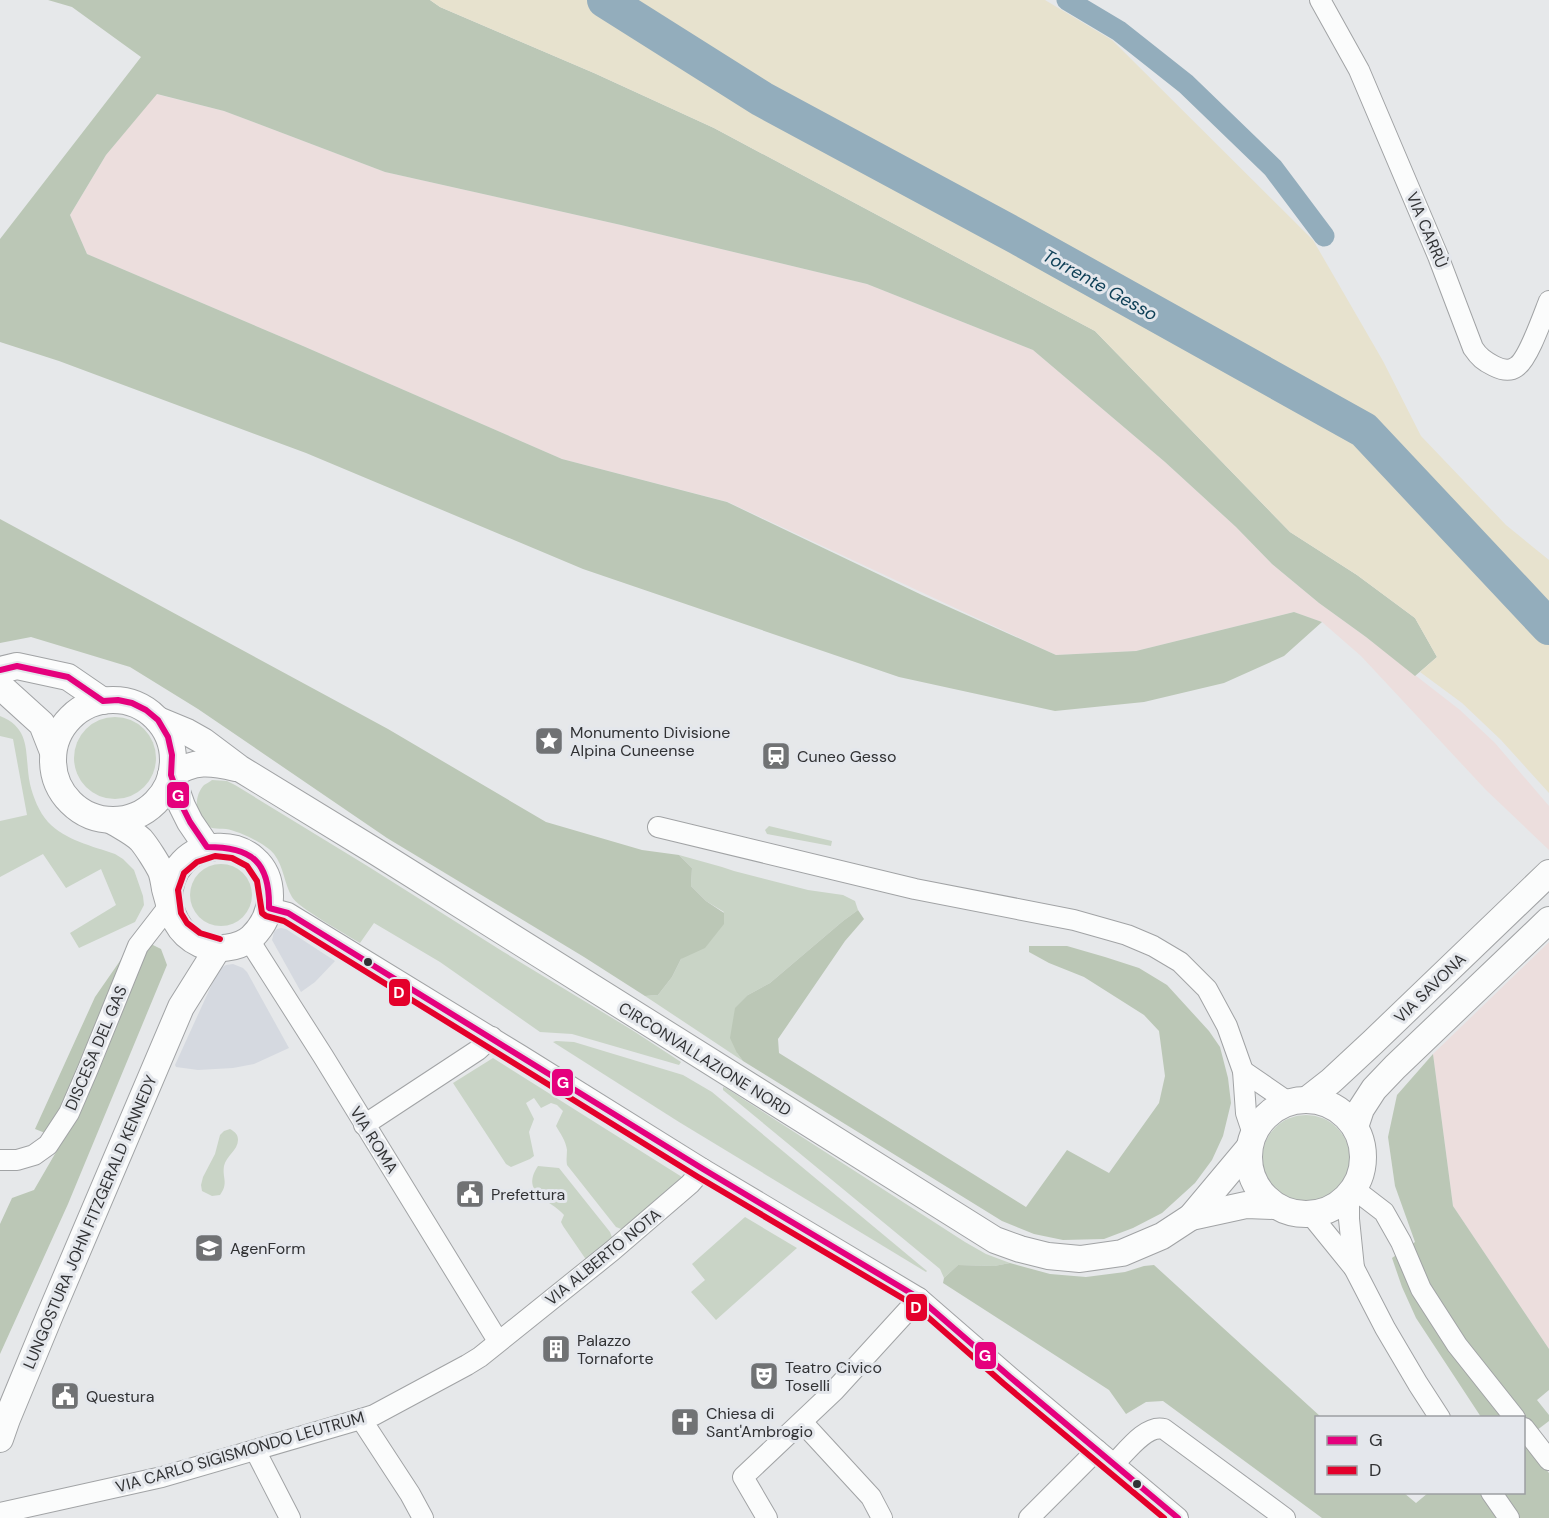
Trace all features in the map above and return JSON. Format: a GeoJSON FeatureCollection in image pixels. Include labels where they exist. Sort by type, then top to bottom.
{"type":"FeatureCollection","features":[{"type":"Feature","properties":{"kind":"main road"},"geometry":{"type":"LineString","coordinates":[[0,670],[17,666],[68,677],[103,701]]}},
{"type":"Feature","properties":{"kind":"main road"},"geometry":{"type":"LineString","coordinates":[[0,686],[42,724],[53,752],[54,772],[61,791],[74,806],[91,816],[111,820],[131,818],[149,808],[163,793],[171,775],[172,755],[168,737],[158,720],[146,710],[132,703],[118,700],[103,701],[85,707],[70,718],[59,733],[53,752]]}},
{"type":"Feature","properties":{"kind":"main road","name":"CIRCONVALLAZIONE NORD"},"geometry":{"type":"LineString","coordinates":[[158,720],[203,741],[239,768],[995,1240],[1048,1256],[1080,1259],[1122,1253],[1161,1236],[1191,1217],[1251,1142]]}},
{"type":"Feature","properties":{"kind":"main road","name":"CIRCONVALLAZIONE NORD"},"geometry":{"type":"LineString","coordinates":[[171,775],[196,764],[215,763],[239,768]]}},
{"type":"Feature","properties":{"kind":"main road"},"geometry":{"type":"LineString","coordinates":[[171,775],[186,814],[207,847]]}},
{"type":"Feature","properties":{"kind":"main road"},"geometry":{"type":"LineString","coordinates":[[111,820],[141,840],[161,872],[169,906],[175,923],[186,936],[201,945],[218,948],[237,945],[249,940],[266,918],[270,887],[264,871],[253,858],[239,850],[223,846],[207,847],[190,856],[177,869],[170,887],[169,906]]}},
{"type":"Feature","properties":{"kind":"main road","name":"VIA SAVONA"},"geometry":{"type":"LineString","coordinates":[[1298,1101],[1330,1081],[1373,1042],[1549,873]]}},
{"type":"Feature","properties":{"kind":"main road","name":"VIA SAVONA"},"geometry":{"type":"LineString","coordinates":[[1355,1127],[1361,1109],[1374,1089],[1388,1074],[1549,921]]}},
{"type":"Feature","properties":{"kind":"main road","name":"LUNGOSTURA JOHN FITZGERALD KENNEDY"},"geometry":{"type":"LineString","coordinates":[[182,1006],[189,960],[186,936]]}},
{"type":"Feature","properties":{"kind":"main road","name":"LUNGOSTURA JOHN FITZGERALD KENNEDY"},"geometry":{"type":"LineString","coordinates":[[0,1439],[50,1314],[182,1006],[218,948]]}},
{"type":"Feature","properties":{"kind":"main road"},"geometry":{"type":"LineString","coordinates":[[1298,1101],[1327,1103],[1343,1113],[1355,1127],[1361,1142],[1363,1158],[1361,1174],[1352,1192],[1339,1205],[1311,1215],[1285,1212],[1262,1195],[1253,1181],[1248,1166],[1251,1142],[1261,1120],[1274,1110],[1298,1101]]}},
{"type":"Feature","properties":{"kind":"main road","name":"CIRCONVALLAZIONE NORD"},"geometry":{"type":"LineString","coordinates":[[1191,1217],[1246,1205],[1274,1206]]}},
{"type":"Feature","properties":{"kind":"street","name":"VIA CARRÙ"},"geometry":{"type":"LineString","coordinates":[[1320,0],[1359,70],[1438,256],[1473,348],[1481,359],[1497,368],[1507,370],[1515,368],[1524,359],[1549,301]]}},
{"type":"Feature","properties":{"kind":"street"},"geometry":{"type":"LineString","coordinates":[[658,827],[915,889],[1074,920],[1127,935],[1152,945],[1180,962],[1206,989],[1227,1026],[1243,1071],[1251,1142]]}},
{"type":"Feature","properties":{"kind":"street","name":"DISCESA DEL GAS"},"geometry":{"type":"LineString","coordinates":[[0,1160],[17,1160],[34,1155],[48,1145],[69,1113],[138,946],[169,906]]}},
{"type":"Feature","properties":{"kind":"street"},"geometry":{"type":"LineString","coordinates":[[269,908],[288,913],[703,1169],[919,1298],[1178,1518]]}},
{"type":"Feature","properties":{"kind":"street","name":"VIA ROMA"},"geometry":{"type":"LineString","coordinates":[[249,940],[498,1341]]}},
{"type":"Feature","properties":{"kind":"street"},"geometry":{"type":"LineString","coordinates":[[364,1125],[478,1050],[492,1037]]}},
{"type":"Feature","properties":{"kind":"street"},"geometry":{"type":"LineString","coordinates":[[1243,1071],[1298,1101]]}},
{"type":"Feature","properties":{"kind":"street","name":"VIA ALBERTO NOTA"},"geometry":{"type":"LineString","coordinates":[[498,1341],[612,1251],[690,1184],[703,1169]]}},
{"type":"Feature","properties":{"kind":"street"},"geometry":{"type":"LineString","coordinates":[[1354,1268],[1349,1219],[1352,1192],[1384,1212],[1401,1242],[1421,1289],[1457,1345],[1513,1416]]}},
{"type":"Feature","properties":{"kind":"street"},"geometry":{"type":"LineString","coordinates":[[1311,1215],[1354,1268],[1385,1328],[1439,1416]]}},
{"type":"Feature","properties":{"kind":"street"},"geometry":{"type":"LineString","coordinates":[[767,1518],[743,1477],[802,1422],[870,1353],[919,1298]]}},
{"type":"Feature","properties":{"kind":"street","name":"VIA CARLO SIGISMONDO LEUTRUM"},"geometry":{"type":"LineString","coordinates":[[0,1513],[162,1477],[374,1415],[467,1365],[498,1341]]}},
{"type":"Feature","properties":{"kind":"street"},"geometry":{"type":"LineString","coordinates":[[361,1419],[423,1518]]}},
{"type":"Feature","properties":{"kind":"street"},"geometry":{"type":"LineString","coordinates":[[802,1422],[871,1497],[880,1513]]}},
{"type":"Feature","properties":{"kind":"street"},"geometry":{"type":"LineString","coordinates":[[1114,1464],[1147,1432],[1158,1427],[1164,1429],[1285,1518]]}},
{"type":"Feature","properties":{"kind":"street"},"geometry":{"type":"LineString","coordinates":[[1525,1429],[1549,1460]]}},
{"type":"Feature","properties":{"kind":"street"},"geometry":{"type":"LineString","coordinates":[[255,1450],[290,1518]]}},
{"type":"Feature","properties":{"kind":"street"},"geometry":{"type":"LineString","coordinates":[[1029,1518],[1097,1450]]}},
{"type":"Feature","properties":{"kind":"street"},"geometry":{"type":"LineString","coordinates":[[1492,1494],[1509,1518]]}},
{"type":"Feature","properties":{"kind":"shaded area"},"geometry":{"type":"Polygon","coordinates":[[[156,94],[224,111],[385,172],[867,284],[1033,350],[1165,462],[1236,527],[1272,564],[1319,603],[1460,710],[1495,743],[1549,806],[1549,850],[1486,790],[1361,656],[1322,622],[1294,612],[1136,651],[1056,655],[728,502],[562,459],[87,254],[70,215],[106,155],[156,94]]]}},
{"type":"Feature","properties":{"kind":"shaded area"},"geometry":{"type":"Polygon","coordinates":[[[281,928],[335,961],[315,982],[301,992],[272,940],[274,932],[281,928]]]}},
{"type":"Feature","properties":{"kind":"shaded area"},"geometry":{"type":"Polygon","coordinates":[[[1549,942],[1549,1349],[1453,1206],[1433,1054],[1549,942]]]}},
{"type":"Feature","properties":{"kind":"shaded area"},"geometry":{"type":"Polygon","coordinates":[[[233,964],[247,972],[289,1048],[254,1064],[233,1068],[198,1070],[176,1067],[217,973],[226,965],[233,964]]]}},
{"type":"Feature","properties":{"kind":"green space"},"geometry":{"type":"Polygon","coordinates":[[[48,0],[430,0],[440,7],[594,73],[714,128],[1095,331],[1290,532],[1357,575],[1415,618],[1437,657],[1415,676],[1272,564],[1236,527],[1165,462],[1033,350],[867,284],[385,172],[224,111],[157,94],[106,155],[70,215],[87,254],[562,459],[727,502],[922,595],[1056,655],[1136,651],[1294,612],[1322,622],[1284,656],[1224,683],[1144,702],[1055,711],[899,677],[583,569],[306,453],[59,361],[0,342],[0,239],[141,57],[72,7],[48,0]]]}},
{"type":"Feature","properties":{"kind":"green space"},"geometry":{"type":"Polygon","coordinates":[[[0,519],[388,729],[546,822],[642,850],[679,855],[692,868],[691,886],[706,901],[724,913],[724,924],[705,948],[681,959],[672,977],[658,995],[645,996],[387,838],[198,709],[130,667],[31,637],[0,643],[0,519]]]}},
{"type":"Feature","properties":{"kind":"green space"},"geometry":{"type":"Polygon","coordinates":[[[0,716],[18,728],[22,736],[31,789],[39,809],[48,822],[71,838],[115,854],[134,870],[144,905],[135,922],[79,948],[70,933],[116,905],[101,869],[66,888],[43,854],[0,877],[0,821],[27,815],[13,739],[0,736],[0,716]]]}},
{"type":"Feature","properties":{"kind":"green space"},"geometry":{"type":"Polygon","coordinates":[[[107,717],[123,717],[138,724],[149,735],[156,750],[153,774],[144,787],[123,799],[107,799],[92,792],[81,781],[74,766],[74,750],[81,735],[92,724],[107,717]]]}},
{"type":"Feature","properties":{"kind":"green space"},"geometry":{"type":"Polygon","coordinates":[[[212,780],[227,781],[235,785],[681,1062],[679,1065],[572,1034],[540,1032],[440,962],[374,923],[360,943],[334,928],[296,902],[287,886],[280,864],[270,850],[245,835],[231,830],[212,828],[204,822],[198,812],[198,795],[204,785],[212,780]]]}},
{"type":"Feature","properties":{"kind":"green space"},"geometry":{"type":"Polygon","coordinates":[[[769,826],[832,841],[831,846],[767,834],[765,830],[769,826]]]}},
{"type":"Feature","properties":{"kind":"green space"},"geometry":{"type":"Polygon","coordinates":[[[679,855],[808,890],[843,895],[855,901],[858,910],[770,983],[748,995],[737,1053],[743,1061],[645,996],[658,995],[672,977],[681,959],[724,912],[706,901],[691,886],[692,868],[679,855]]]}},
{"type":"Feature","properties":{"kind":"green space"},"geometry":{"type":"Polygon","coordinates":[[[221,864],[233,866],[243,873],[250,883],[252,895],[250,907],[243,917],[233,924],[221,926],[209,924],[199,917],[192,907],[190,895],[192,883],[199,873],[209,866],[221,864]]]}},
{"type":"Feature","properties":{"kind":"green space"},"geometry":{"type":"Polygon","coordinates":[[[858,910],[864,919],[845,941],[778,1039],[779,1053],[1026,1207],[1067,1150],[1109,1173],[1159,1103],[1165,1076],[1159,1031],[1144,1015],[1084,977],[1029,952],[1029,946],[1067,946],[1105,957],[1139,968],[1167,985],[1209,1031],[1220,1047],[1228,1078],[1231,1103],[1223,1136],[1212,1160],[1195,1183],[1162,1213],[1133,1228],[1104,1239],[1063,1240],[1034,1234],[1002,1221],[743,1061],[730,1038],[735,1008],[748,995],[770,983],[858,910]]]}},
{"type":"Feature","properties":{"kind":"green space"},"geometry":{"type":"Polygon","coordinates":[[[151,944],[161,949],[167,965],[68,1204],[0,1354],[0,1224],[12,1198],[34,1190],[63,1140],[35,1129],[95,997],[122,958],[151,944]]]}},
{"type":"Feature","properties":{"kind":"green space"},"geometry":{"type":"Polygon","coordinates":[[[553,1042],[574,1042],[683,1075],[712,1092],[927,1271],[679,1122],[553,1042]]]}},
{"type":"Feature","properties":{"kind":"green space"},"geometry":{"type":"Polygon","coordinates":[[[1433,1054],[1453,1206],[1549,1349],[1549,1390],[1537,1400],[1549,1415],[1549,1421],[1525,1439],[1525,1416],[1480,1416],[1416,1318],[1402,1287],[1392,1258],[1415,1242],[1395,1186],[1388,1137],[1397,1095],[1433,1054]]]}},
{"type":"Feature","properties":{"kind":"green space"},"geometry":{"type":"Polygon","coordinates":[[[493,1058],[682,1177],[624,1230],[616,1227],[567,1165],[567,1150],[556,1126],[563,1111],[551,1103],[541,1108],[534,1098],[526,1103],[534,1119],[529,1132],[534,1156],[511,1167],[506,1164],[453,1083],[493,1058]]]}},
{"type":"Feature","properties":{"kind":"green space"},"geometry":{"type":"Polygon","coordinates":[[[723,1087],[965,1242],[986,1254],[1010,1263],[994,1266],[958,1265],[944,1278],[940,1269],[723,1090],[723,1087]]]}},
{"type":"Feature","properties":{"kind":"green space"},"geometry":{"type":"Polygon","coordinates":[[[1306,1115],[1323,1118],[1337,1128],[1347,1142],[1350,1159],[1347,1176],[1337,1190],[1323,1200],[1306,1203],[1289,1200],[1275,1190],[1265,1176],[1262,1159],[1265,1142],[1275,1128],[1289,1118],[1306,1115]]]}},
{"type":"Feature","properties":{"kind":"green space"},"geometry":{"type":"Polygon","coordinates":[[[230,1129],[237,1135],[237,1144],[224,1166],[223,1191],[220,1195],[212,1196],[202,1191],[203,1177],[215,1154],[220,1135],[230,1129]]]}},
{"type":"Feature","properties":{"kind":"green space"},"geometry":{"type":"Polygon","coordinates":[[[538,1166],[559,1168],[610,1232],[613,1240],[587,1261],[561,1222],[564,1215],[535,1190],[532,1183],[538,1166]]]}},
{"type":"Feature","properties":{"kind":"green space"},"geometry":{"type":"Polygon","coordinates":[[[745,1217],[797,1248],[716,1320],[691,1292],[705,1280],[692,1264],[745,1217]]]}},
{"type":"Feature","properties":{"kind":"green space"},"geometry":{"type":"Polygon","coordinates":[[[1010,1263],[1050,1274],[1086,1277],[1125,1272],[1154,1265],[1320,1416],[1315,1416],[1315,1494],[1405,1494],[1416,1503],[1427,1494],[1525,1494],[1525,1441],[1549,1473],[1549,1518],[1322,1518],[1163,1401],[1146,1402],[1126,1414],[1109,1390],[943,1283],[944,1278],[958,1265],[994,1266],[1010,1263]]]}},
{"type":"Feature","properties":{"kind":"sand"},"geometry":{"type":"Polygon","coordinates":[[[430,0],[1045,0],[1112,40],[1313,240],[1383,361],[1421,436],[1506,525],[1549,560],[1549,793],[1501,740],[1462,703],[1420,672],[1437,657],[1415,618],[1357,575],[1290,532],[1095,331],[714,128],[594,73],[440,7],[430,0]]]}},
{"type":"Feature","properties":{"kind":"waterway","name":"Torrente Gesso"},"geometry":{"type":"LineString","coordinates":[[605,0],[762,99],[1018,237],[1364,430],[1549,627]]}},
{"type":"Feature","properties":{"kind":"waterway"},"geometry":{"type":"LineString","coordinates":[[1067,0],[1119,31],[1186,84],[1273,168],[1324,236]]}},
{"type":"Feature","properties":{"kind":"transit line","name":"G"},"geometry":{"type":"LineString","coordinates":[[0,670],[17,666],[68,677],[103,701],[118,700],[132,703],[146,710],[158,720],[168,737],[172,755],[171,775],[190,822],[207,847],[236,850],[255,860],[262,868],[266,879],[269,908],[288,913],[703,1169],[919,1298],[1178,1518]]}},
{"type":"Feature","properties":{"kind":"transit line","name":"D"},"geometry":{"type":"LineString","coordinates":[[220,939],[200,933],[187,923],[181,913],[178,890],[184,873],[197,862],[215,856],[232,858],[247,866],[257,881],[262,913],[266,916],[284,921],[698,1177],[914,1305],[1164,1518]]}},
{"type":"Feature","properties":{"kind":"place","name":"Monumento Divisione Alpina Cuneense"},"geometry":{"type":"Point","coordinates":[549,741]}},
{"type":"Feature","properties":{"kind":"place","name":"Cuneo Gesso"},"geometry":{"type":"Point","coordinates":[776,756]}},
{"type":"Feature","properties":{"kind":"place","name":"Prefettura"},"geometry":{"type":"Point","coordinates":[470,1194]}},
{"type":"Feature","properties":{"kind":"place","name":"AgenForm"},"geometry":{"type":"Point","coordinates":[209,1248]}},
{"type":"Feature","properties":{"kind":"place","name":"Palazzo Tornaforte"},"geometry":{"type":"Point","coordinates":[556,1349]}},
{"type":"Feature","properties":{"kind":"place","name":"Teatro Civico Toselli"},"geometry":{"type":"Point","coordinates":[764,1376]}},
{"type":"Feature","properties":{"kind":"place","name":"Questura"},"geometry":{"type":"Point","coordinates":[65,1396]}},
{"type":"Feature","properties":{"kind":"place","name":"Chiesa di Sant'Ambrogio"},"geometry":{"type":"Point","coordinates":[685,1422]}}]}
